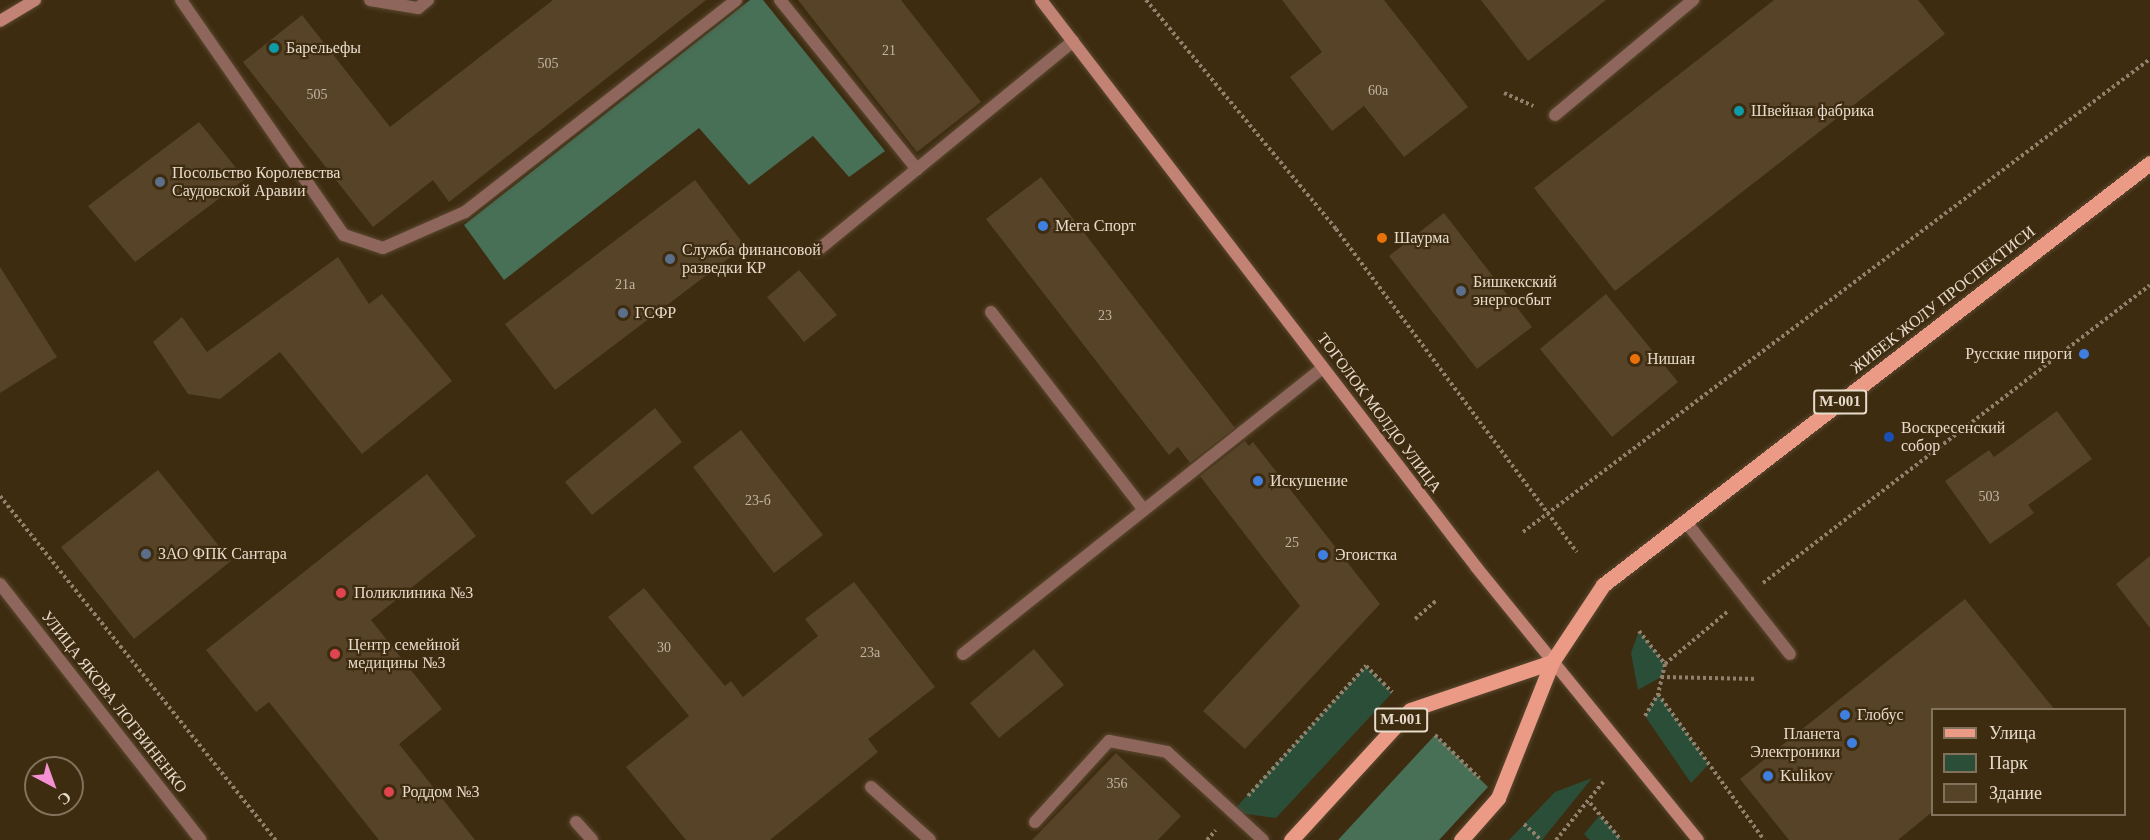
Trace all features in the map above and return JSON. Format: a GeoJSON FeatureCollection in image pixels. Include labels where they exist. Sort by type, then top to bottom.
{"type":"FeatureCollection","features":[{"type":"Feature","properties":{"kind":"main road"},"geometry":{"type":"LineString","coordinates":[[0,21],[35,0]]}},
{"type":"Feature","properties":{"kind":"main road","name":"ТОГОЛОК МОЛДО УЛИЦА"},"geometry":{"type":"LineString","coordinates":[[1041,0],[1552,662],[1698,840]]}},
{"type":"Feature","properties":{"kind":"main road","name":"ЖИБЕК ЖОЛУ ПРОСПЕКТИСИ"},"geometry":{"type":"LineString","coordinates":[[1461,840],[1498,798],[1552,662],[1603,585],[2150,163]]}},
{"type":"Feature","properties":{"kind":"main road","name":"М-001"},"geometry":{"type":"LineString","coordinates":[[1291,840],[1410,710],[1552,662]]}},
{"type":"Feature","properties":{"kind":"street"},"geometry":{"type":"LineString","coordinates":[[181,0],[344,235],[383,248],[465,212],[736,0]]}},
{"type":"Feature","properties":{"kind":"street"},"geometry":{"type":"LineString","coordinates":[[370,0],[418,8],[428,0]]}},
{"type":"Feature","properties":{"kind":"street"},"geometry":{"type":"LineString","coordinates":[[780,0],[917,169]]}},
{"type":"Feature","properties":{"kind":"street"},"geometry":{"type":"LineString","coordinates":[[1555,115],[1693,0]]}},
{"type":"Feature","properties":{"kind":"street"},"geometry":{"type":"LineString","coordinates":[[818,250],[1073,41]]}},
{"type":"Feature","properties":{"kind":"street"},"geometry":{"type":"LineString","coordinates":[[991,312],[1144,510]]}},
{"type":"Feature","properties":{"kind":"street"},"geometry":{"type":"LineString","coordinates":[[963,654],[1323,368]]}},
{"type":"Feature","properties":{"kind":"street"},"geometry":{"type":"LineString","coordinates":[[1686,522],[1790,654]]}},
{"type":"Feature","properties":{"kind":"street","name":"УЛИЦА ЯКОВА ЛОГВИНЕНКО"},"geometry":{"type":"LineString","coordinates":[[0,584],[201,840]]}},
{"type":"Feature","properties":{"kind":"street"},"geometry":{"type":"LineString","coordinates":[[1035,822],[1109,741],[1167,752],[1263,840]]}},
{"type":"Feature","properties":{"kind":"street"},"geometry":{"type":"LineString","coordinates":[[871,787],[930,840]]}},
{"type":"Feature","properties":{"kind":"street"},"geometry":{"type":"LineString","coordinates":[[576,822],[592,840]]}},
{"type":"Feature","properties":{"kind":"path"},"geometry":{"type":"LineString","coordinates":[[1146,0],[1336,229],[1577,552]]}},
{"type":"Feature","properties":{"kind":"path"},"geometry":{"type":"LineString","coordinates":[[1523,532],[2150,58]]}},
{"type":"Feature","properties":{"kind":"path"},"geometry":{"type":"LineString","coordinates":[[1504,93],[1555,115]]}},
{"type":"Feature","properties":{"kind":"path"},"geometry":{"type":"LineString","coordinates":[[1645,716],[1658,694],[1665,664],[1744,597],[2150,285]]}},
{"type":"Feature","properties":{"kind":"path"},"geometry":{"type":"LineString","coordinates":[[0,496],[276,840]]}},
{"type":"Feature","properties":{"kind":"path"},"geometry":{"type":"LineString","coordinates":[[1414,618],[1437,600]]}},
{"type":"Feature","properties":{"kind":"path"},"geometry":{"type":"LineString","coordinates":[[1639,631],[1665,664]]}},
{"type":"Feature","properties":{"kind":"path"},"geometry":{"type":"LineString","coordinates":[[1207,840],[1366,666],[1392,693]]}},
{"type":"Feature","properties":{"kind":"path"},"geometry":{"type":"LineString","coordinates":[[1662,676],[1757,679]]}},
{"type":"Feature","properties":{"kind":"path"},"geometry":{"type":"LineString","coordinates":[[1658,694],[1764,840]]}},
{"type":"Feature","properties":{"kind":"path"},"geometry":{"type":"LineString","coordinates":[[1436,735],[1488,787]]}},
{"type":"Feature","properties":{"kind":"path"},"geometry":{"type":"LineString","coordinates":[[1556,840],[1590,803],[1605,780]]}},
{"type":"Feature","properties":{"kind":"path"},"geometry":{"type":"LineString","coordinates":[[1590,803],[1621,840]]}},
{"type":"Feature","properties":{"kind":"path"},"geometry":{"type":"LineString","coordinates":[[1524,824],[1541,840]]}},
{"type":"Feature","properties":{"kind":"green space"},"geometry":{"type":"Polygon","coordinates":[[[750,0],[763,0],[885,151],[849,177],[813,136],[749,185],[699,128],[504,280],[464,225],[750,0]]]}},
{"type":"Feature","properties":{"kind":"green space"},"geometry":{"type":"Polygon","coordinates":[[[1639,631],[1665,664],[1661,677],[1638,690],[1631,653],[1639,631]]]}},
{"type":"Feature","properties":{"kind":"green space"},"geometry":{"type":"Polygon","coordinates":[[[1366,666],[1392,693],[1276,818],[1232,812],[1366,666]]]}},
{"type":"Feature","properties":{"kind":"green space"},"geometry":{"type":"Polygon","coordinates":[[[1658,694],[1709,764],[1691,783],[1645,716],[1658,694]]]}},
{"type":"Feature","properties":{"kind":"green space"},"geometry":{"type":"Polygon","coordinates":[[[1435,735],[1488,787],[1439,840],[1338,840],[1435,735]]]}},
{"type":"Feature","properties":{"kind":"green space"},"geometry":{"type":"Polygon","coordinates":[[[1592,778],[1542,840],[1509,840],[1555,792],[1592,778]]]}},
{"type":"Feature","properties":{"kind":"green space"},"geometry":{"type":"Polygon","coordinates":[[[1600,815],[1621,840],[1590,840],[1584,834],[1600,815]]]}},
{"type":"Feature","properties":{"kind":"building"},"geometry":{"type":"Polygon","coordinates":[[[553,0],[706,0],[449,202],[433,180],[373,227],[243,62],[302,15],[390,127],[553,0]]]}},
{"type":"Feature","properties":{"kind":"building"},"geometry":{"type":"Polygon","coordinates":[[[798,0],[901,0],[981,102],[917,152],[798,0]]]}},
{"type":"Feature","properties":{"kind":"building"},"geometry":{"type":"Polygon","coordinates":[[[1282,0],[1384,0],[1468,107],[1404,157],[1364,106],[1332,131],[1290,77],[1322,52],[1282,0]]]}},
{"type":"Feature","properties":{"kind":"building"},"geometry":{"type":"Polygon","coordinates":[[[1481,0],[1606,0],[1528,61],[1481,0]]]}},
{"type":"Feature","properties":{"kind":"building","name":"Швейная фабрика"},"geometry":{"type":"Polygon","coordinates":[[[1774,0],[1918,0],[1945,34],[1615,291],[1534,188],[1774,0]]]}},
{"type":"Feature","properties":{"kind":"building"},"geometry":{"type":"Polygon","coordinates":[[[199,122],[245,179],[135,262],[88,206],[199,122]]]}},
{"type":"Feature","properties":{"kind":"building"},"geometry":{"type":"Polygon","coordinates":[[[1041,177],[1235,428],[1190,463],[1178,447],[1169,455],[986,219],[1041,177]]]}},
{"type":"Feature","properties":{"kind":"building"},"geometry":{"type":"Polygon","coordinates":[[[695,180],[745,246],[555,390],[505,324],[695,180]]]}},
{"type":"Feature","properties":{"kind":"building","name":"Бишкекский энергосбыт"},"geometry":{"type":"Polygon","coordinates":[[[1444,213],[1532,327],[1477,369],[1389,256],[1444,213]]]}},
{"type":"Feature","properties":{"kind":"building"},"geometry":{"type":"Polygon","coordinates":[[[338,257],[369,304],[382,294],[452,381],[362,454],[280,352],[220,399],[188,394],[153,342],[182,317],[207,352],[338,257]]]}},
{"type":"Feature","properties":{"kind":"building"},"geometry":{"type":"Polygon","coordinates":[[[0,267],[57,357],[0,393],[0,267]]]}},
{"type":"Feature","properties":{"kind":"building"},"geometry":{"type":"Polygon","coordinates":[[[799,270],[837,315],[804,342],[767,297],[799,270]]]}},
{"type":"Feature","properties":{"kind":"building"},"geometry":{"type":"Polygon","coordinates":[[[1606,294],[1678,382],[1612,437],[1540,349],[1606,294]]]}},
{"type":"Feature","properties":{"kind":"building"},"geometry":{"type":"Polygon","coordinates":[[[655,408],[682,442],[592,515],[565,482],[655,408]]]}},
{"type":"Feature","properties":{"kind":"building"},"geometry":{"type":"Polygon","coordinates":[[[2057,411],[2092,459],[2028,505],[2034,513],[1990,544],[1945,481],[1989,450],[1994,457],[2057,411]]]}},
{"type":"Feature","properties":{"kind":"building"},"geometry":{"type":"Polygon","coordinates":[[[741,430],[823,535],[774,573],[693,467],[741,430]]]}},
{"type":"Feature","properties":{"kind":"building"},"geometry":{"type":"Polygon","coordinates":[[[1245,441],[1249,446],[1253,442],[1380,604],[1245,749],[1203,711],[1300,606],[1200,476],[1245,441]]]}},
{"type":"Feature","properties":{"kind":"building","name":"ЗАО ФПК Сантара"},"geometry":{"type":"Polygon","coordinates":[[[158,470],[231,561],[134,639],[61,547],[158,470]]]}},
{"type":"Feature","properties":{"kind":"building"},"geometry":{"type":"Polygon","coordinates":[[[427,474],[476,536],[371,620],[442,709],[399,744],[475,840],[379,840],[269,702],[256,712],[206,650],[427,474]]]}},
{"type":"Feature","properties":{"kind":"building"},"geometry":{"type":"Polygon","coordinates":[[[2150,556],[2150,628],[2116,584],[2150,556]]]}},
{"type":"Feature","properties":{"kind":"building"},"geometry":{"type":"Polygon","coordinates":[[[854,582],[935,687],[868,739],[878,752],[770,840],[686,840],[626,767],[689,716],[608,617],[644,588],[725,686],[731,681],[743,697],[818,636],[805,619],[854,582]]]}},
{"type":"Feature","properties":{"kind":"building"},"geometry":{"type":"Polygon","coordinates":[[[1965,599],[2053,708],[1931,708],[1931,813],[1898,840],[1789,840],[1740,779],[1965,599]]]}},
{"type":"Feature","properties":{"kind":"building"},"geometry":{"type":"Polygon","coordinates":[[[1034,649],[1064,685],[999,738],[970,703],[1034,649]]]}},
{"type":"Feature","properties":{"kind":"building"},"geometry":{"type":"Polygon","coordinates":[[[1116,753],[1181,816],[1158,840],[1032,840],[1116,753]]]}},
{"type":"Feature","properties":{"kind":"place","name":"Барельефы"},"geometry":{"type":"Point","coordinates":[274,48]}},
{"type":"Feature","properties":{"kind":"place","name":"Швейная фабрика"},"geometry":{"type":"Point","coordinates":[1739,111]}},
{"type":"Feature","properties":{"kind":"place","name":"Посольство Королевства Саудовской Аравии"},"geometry":{"type":"Point","coordinates":[160,182]}},
{"type":"Feature","properties":{"kind":"place","name":"Мега Спорт"},"geometry":{"type":"Point","coordinates":[1043,226]}},
{"type":"Feature","properties":{"kind":"place","name":"Шаурма"},"geometry":{"type":"Point","coordinates":[1382,238]}},
{"type":"Feature","properties":{"kind":"place","name":"Служба финансовой разведки КР"},"geometry":{"type":"Point","coordinates":[670,259]}},
{"type":"Feature","properties":{"kind":"place","name":"Бишкекский энергосбыт"},"geometry":{"type":"Point","coordinates":[1461,291]}},
{"type":"Feature","properties":{"kind":"place","name":"ГСФР"},"geometry":{"type":"Point","coordinates":[623,313]}},
{"type":"Feature","properties":{"kind":"place","name":"Русские пироги"},"geometry":{"type":"Point","coordinates":[2084,354]}},
{"type":"Feature","properties":{"kind":"place","name":"Нишан"},"geometry":{"type":"Point","coordinates":[1635,359]}},
{"type":"Feature","properties":{"kind":"place","name":"Воскресенский собор"},"geometry":{"type":"Point","coordinates":[1889,437]}},
{"type":"Feature","properties":{"kind":"place","name":"Искушение"},"geometry":{"type":"Point","coordinates":[1258,481]}},
{"type":"Feature","properties":{"kind":"place","name":"ЗАО ФПК Сантара"},"geometry":{"type":"Point","coordinates":[146,554]}},
{"type":"Feature","properties":{"kind":"place","name":"Эгоистка"},"geometry":{"type":"Point","coordinates":[1323,555]}},
{"type":"Feature","properties":{"kind":"place","name":"Поликлиника №3"},"geometry":{"type":"Point","coordinates":[341,593]}},
{"type":"Feature","properties":{"kind":"place","name":"Центр семейной медицины №3"},"geometry":{"type":"Point","coordinates":[335,654]}},
{"type":"Feature","properties":{"kind":"place","name":"Глобус"},"geometry":{"type":"Point","coordinates":[1845,715]}},
{"type":"Feature","properties":{"kind":"place","name":"Планета Электроники"},"geometry":{"type":"Point","coordinates":[1852,743]}},
{"type":"Feature","properties":{"kind":"place","name":"Kulikov"},"geometry":{"type":"Point","coordinates":[1768,776]}},
{"type":"Feature","properties":{"kind":"place","name":"Роддом №3"},"geometry":{"type":"Point","coordinates":[389,792]}}]}
